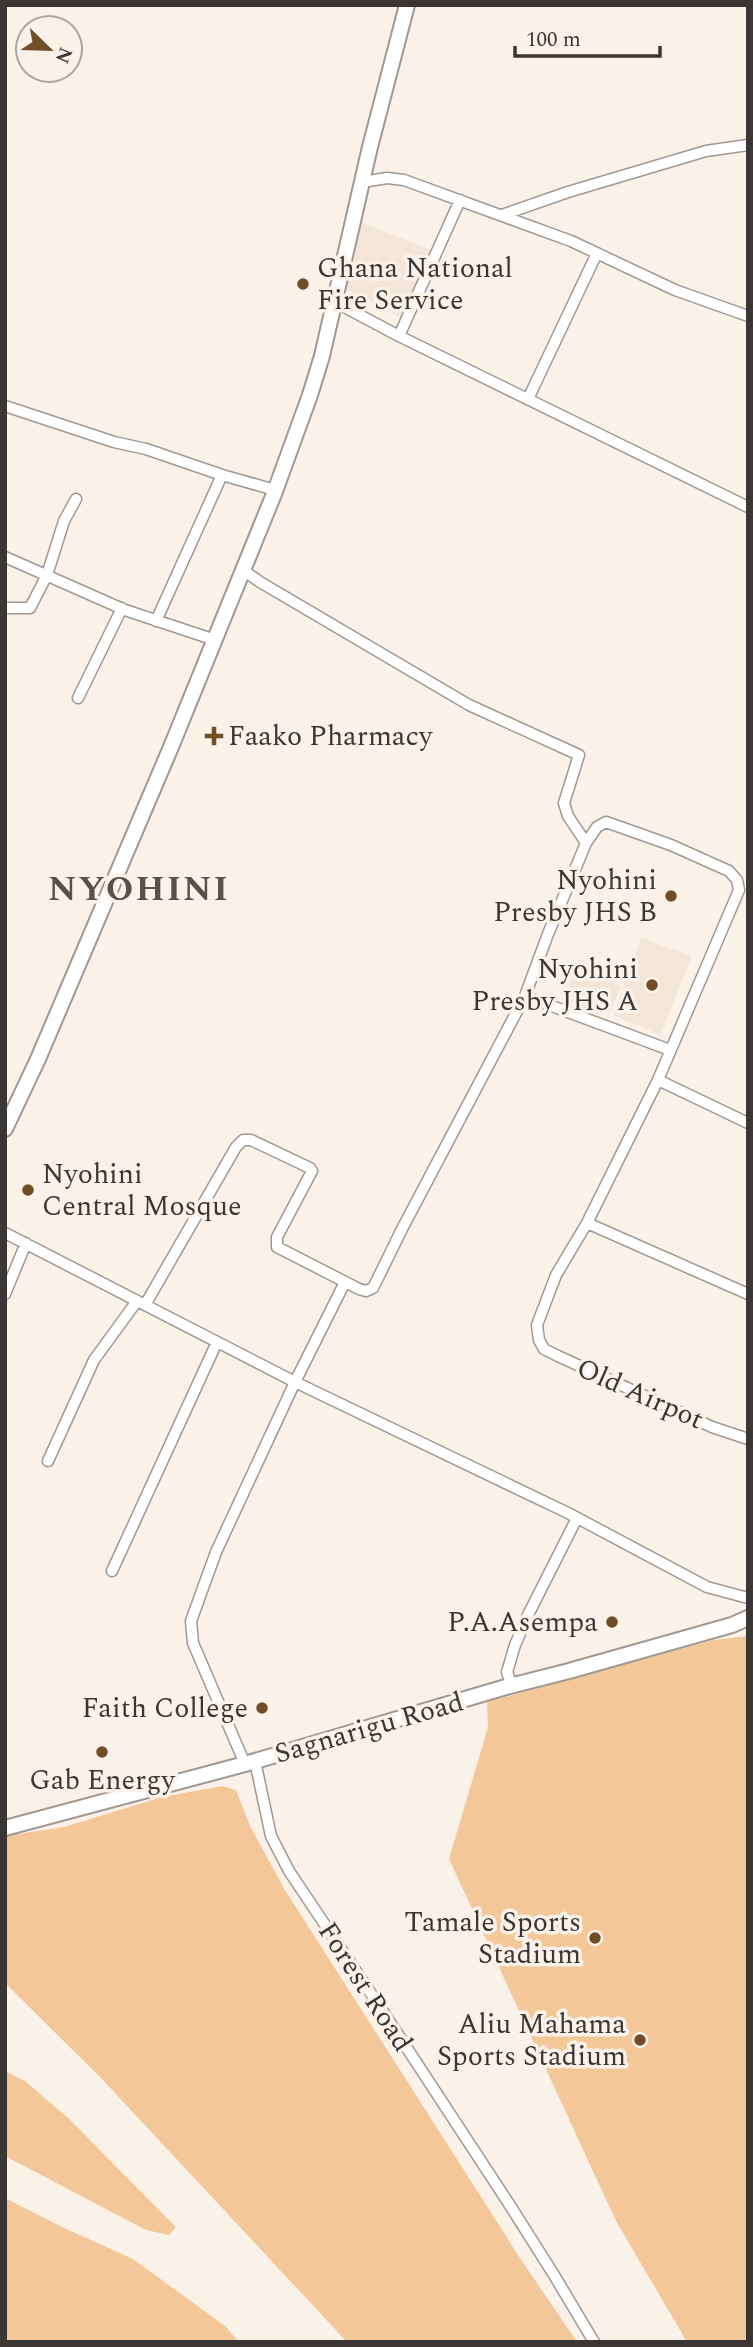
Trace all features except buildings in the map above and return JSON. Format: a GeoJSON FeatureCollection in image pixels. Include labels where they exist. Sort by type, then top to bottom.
{"type":"FeatureCollection","features":[{"type":"Feature","properties":{"kind":"main road"},"geometry":{"type":"LineString","coordinates":[[5,1129],[38,1059],[215,640],[310,395],[407,5]]}},
{"type":"Feature","properties":{"kind":"main road","name":"Sagnarigu Road"},"geometry":{"type":"LineString","coordinates":[[5,1828],[250,1763],[732,1625],[748,1618]]}},
{"type":"Feature","properties":{"kind":"main road","name":"Sagnarigu Road"},"geometry":{"type":"LineString","coordinates":[[732,1625],[748,1627]]}},
{"type":"Feature","properties":{"kind":"street"},"geometry":{"type":"LineString","coordinates":[[502,215],[568,192],[706,151],[748,145]]}},
{"type":"Feature","properties":{"kind":"street"},"geometry":{"type":"LineString","coordinates":[[362,182],[399,179],[502,215],[597,253],[675,290],[748,316]]}},
{"type":"Feature","properties":{"kind":"street"},"geometry":{"type":"LineString","coordinates":[[399,336],[460,201]]}},
{"type":"Feature","properties":{"kind":"street"},"geometry":{"type":"LineString","coordinates":[[528,399],[597,253]]}},
{"type":"Feature","properties":{"kind":"street"},"geometry":{"type":"LineString","coordinates":[[335,302],[748,507]]}},
{"type":"Feature","properties":{"kind":"street"},"geometry":{"type":"LineString","coordinates":[[5,406],[275,490]]}},
{"type":"Feature","properties":{"kind":"street"},"geometry":{"type":"LineString","coordinates":[[156,621],[222,475]]}},
{"type":"Feature","properties":{"kind":"street"},"geometry":{"type":"LineString","coordinates":[[5,608],[30,608],[47,575],[64,521],[76,499]]}},
{"type":"Feature","properties":{"kind":"street"},"geometry":{"type":"LineString","coordinates":[[5,557],[122,608],[215,640]]}},
{"type":"Feature","properties":{"kind":"street"},"geometry":{"type":"LineString","coordinates":[[243,570],[469,705],[579,755],[564,803],[568,816],[586,843]]}},
{"type":"Feature","properties":{"kind":"street"},"geometry":{"type":"LineString","coordinates":[[78,698],[122,608]]}},
{"type":"Feature","properties":{"kind":"street"},"geometry":{"type":"LineString","coordinates":[[48,1461],[94,1360],[141,1303],[243,1140],[251,1140],[312,1171],[277,1237],[277,1247],[366,1291],[373,1288],[525,996],[586,843],[597,827],[606,822],[671,845],[729,871],[737,880],[739,890],[658,1080],[587,1223],[748,1294]]}},
{"type":"Feature","properties":{"kind":"street"},"geometry":{"type":"LineString","coordinates":[[525,996],[670,1050]]}},
{"type":"Feature","properties":{"kind":"street"},"geometry":{"type":"LineString","coordinates":[[658,1080],[748,1123]]}},
{"type":"Feature","properties":{"kind":"street","name":"Old Airpot"},"geometry":{"type":"LineString","coordinates":[[587,1223],[556,1275],[537,1325],[539,1340],[544,1349],[712,1427],[748,1439]]}},
{"type":"Feature","properties":{"kind":"street"},"geometry":{"type":"LineString","coordinates":[[5,1233],[295,1382],[577,1518],[707,1587],[748,1598]]}},
{"type":"Feature","properties":{"kind":"street"},"geometry":{"type":"LineString","coordinates":[[5,1294],[26,1243]]}},
{"type":"Feature","properties":{"kind":"street","name":"Forest Road"},"geometry":{"type":"LineString","coordinates":[[345,1282],[216,1552],[191,1621],[193,1643],[250,1763],[271,1836],[289,1871],[547,2263],[594,2342]]}},
{"type":"Feature","properties":{"kind":"street"},"geometry":{"type":"LineString","coordinates":[[112,1571],[216,1342]]}},
{"type":"Feature","properties":{"kind":"street"},"geometry":{"type":"LineString","coordinates":[[512,1686],[507,1672],[515,1645],[577,1518]]}},
{"type":"Feature","properties":{"kind":"shaded area"},"geometry":{"type":"Polygon","coordinates":[[[358,221],[433,251],[405,320],[350,291],[341,292],[358,221]]]}},
{"type":"Feature","properties":{"kind":"shaded area","name":"Nyohini Presby JHS A"},"geometry":{"type":"Polygon","coordinates":[[[641,938],[692,956],[660,1035],[613,1015],[641,938]]]}},
{"type":"Feature","properties":{"kind":"shaded area"},"geometry":{"type":"Polygon","coordinates":[[[579,959],[617,974],[613,983],[621,986],[610,1013],[601,1010],[598,1014],[563,1000],[579,959]]]}},
{"type":"Feature","properties":{"kind":"shaded area","name":"Aliu Mahama Sports Stadium"},"geometry":{"type":"Polygon","coordinates":[[[748,1636],[748,2342],[687,2342],[616,2221],[449,1859],[488,1727],[487,1702],[714,1640],[748,1636]]]}},
{"type":"Feature","properties":{"kind":"shaded area"},"geometry":{"type":"Polygon","coordinates":[[[222,1786],[236,1790],[251,1828],[285,1890],[520,2258],[577,2342],[347,2342],[100,2077],[5,1983],[5,1836],[64,1827],[162,1797],[222,1786]]]}},
{"type":"Feature","properties":{"kind":"shaded area"},"geometry":{"type":"Polygon","coordinates":[[[5,2071],[25,2081],[68,2118],[176,2227],[169,2235],[146,2230],[5,2156],[5,2071]]]}},
{"type":"Feature","properties":{"kind":"shaded area"},"geometry":{"type":"Polygon","coordinates":[[[5,2198],[133,2259],[225,2326],[239,2342],[5,2342],[5,2198]]]}},
{"type":"Feature","properties":{"kind":"place","name":"Ghana National Fire Service"},"geometry":{"type":"Point","coordinates":[303,284]}},
{"type":"Feature","properties":{"kind":"place","name":"Faako Pharmacy"},"geometry":{"type":"Point","coordinates":[214,736]}},
{"type":"Feature","properties":{"kind":"place","name":"Nyohini Presby JHS B"},"geometry":{"type":"Point","coordinates":[671,896]}},
{"type":"Feature","properties":{"kind":"place","name":"Nyohini Presby JHS A"},"geometry":{"type":"Point","coordinates":[652,985]}},
{"type":"Feature","properties":{"kind":"place","name":"Nyohini Central Mosque"},"geometry":{"type":"Point","coordinates":[28,1190]}},
{"type":"Feature","properties":{"kind":"place","name":"P.A.Asempa"},"geometry":{"type":"Point","coordinates":[612,1622]}},
{"type":"Feature","properties":{"kind":"place","name":"Faith College"},"geometry":{"type":"Point","coordinates":[262,1708]}},
{"type":"Feature","properties":{"kind":"place","name":"Gab Energy"},"geometry":{"type":"Point","coordinates":[102,1752]}},
{"type":"Feature","properties":{"kind":"place","name":"Tamale Sports Stadium"},"geometry":{"type":"Point","coordinates":[595,1938]}},
{"type":"Feature","properties":{"kind":"place","name":"Aliu Mahama Sports Stadium"},"geometry":{"type":"Point","coordinates":[640,2040]}},
{"type":"Feature","properties":{"kind":"district","name":"NYOHINI"},"geometry":{"type":"Point","coordinates":[139,889]}}]}
